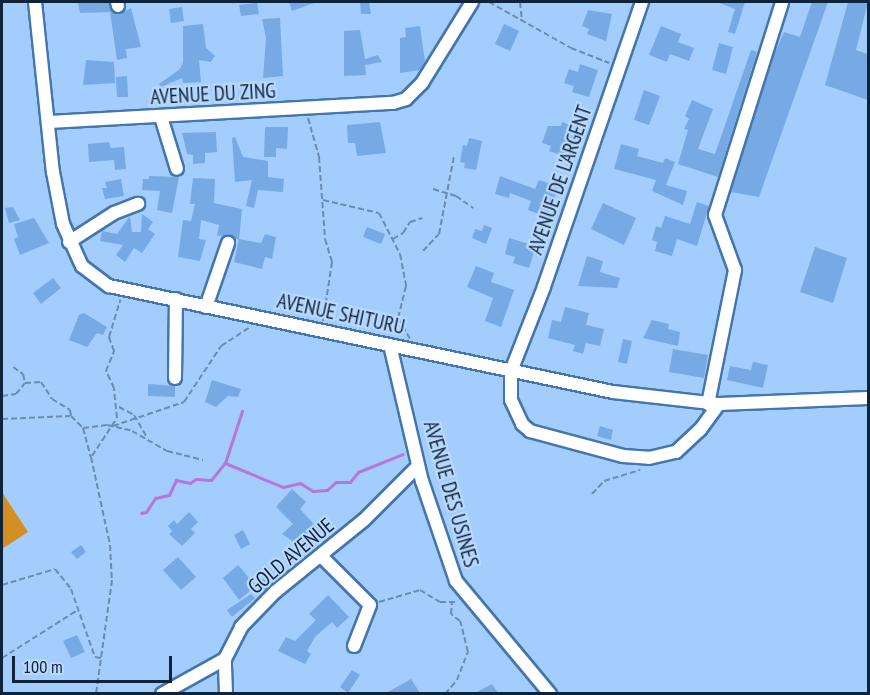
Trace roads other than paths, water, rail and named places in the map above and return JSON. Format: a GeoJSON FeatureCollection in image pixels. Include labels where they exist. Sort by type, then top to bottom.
{"type":"FeatureCollection","features":[{"type":"Feature","properties":{"kind":"street","name":"AVENUE SHITURU"},"geometry":{"type":"LineString","coordinates":[[35,2],[57,198],[69,242],[82,266],[123,291],[176,299],[613,392],[714,404],[868,398]]}},
{"type":"Feature","properties":{"kind":"street","name":"AVENUE DU ZING"},"geometry":{"type":"LineString","coordinates":[[48,122],[379,105],[414,93],[472,2]]}},
{"type":"Feature","properties":{"kind":"street","name":"AVENUE DE L'ARGENT"},"geometry":{"type":"LineString","coordinates":[[511,371],[544,286],[642,2]]}},
{"type":"Feature","properties":{"kind":"street"},"geometry":{"type":"LineString","coordinates":[[511,371],[509,384],[514,412],[530,431],[623,456],[649,458],[676,452],[700,430],[714,404],[735,270],[715,215],[782,2]]}},
{"type":"Feature","properties":{"kind":"street"},"geometry":{"type":"LineString","coordinates":[[161,117],[177,169]]}},
{"type":"Feature","properties":{"kind":"street"},"geometry":{"type":"LineString","coordinates":[[69,242],[114,213],[138,204]]}},
{"type":"Feature","properties":{"kind":"street"},"geometry":{"type":"LineString","coordinates":[[206,307],[228,243]]}},
{"type":"Feature","properties":{"kind":"street"},"geometry":{"type":"LineString","coordinates":[[174,378],[176,299]]}},
{"type":"Feature","properties":{"kind":"street","name":"AVENUE DES USINES"},"geometry":{"type":"LineString","coordinates":[[390,345],[418,466],[456,581],[550,693]]}},
{"type":"Feature","properties":{"kind":"street","name":"GOLD AVENUE"},"geometry":{"type":"LineString","coordinates":[[226,693],[225,659],[241,627],[275,592],[321,556],[418,466]]}},
{"type":"Feature","properties":{"kind":"street"},"geometry":{"type":"LineString","coordinates":[[321,556],[370,605],[354,646]]}},
{"type":"Feature","properties":{"kind":"street"},"geometry":{"type":"LineString","coordinates":[[162,693],[225,659]]}},
{"type":"Feature","properties":{"kind":"waterway"},"geometry":{"type":"LineString","coordinates":[[225,463],[242,411]]}},
{"type":"Feature","properties":{"kind":"waterway"},"geometry":{"type":"LineString","coordinates":[[141,513],[146,512],[155,498],[169,495],[176,480],[190,483],[196,479],[211,480],[225,463],[283,487],[300,483],[313,491],[327,490],[336,482],[350,482],[358,472],[403,454]]}}]}
